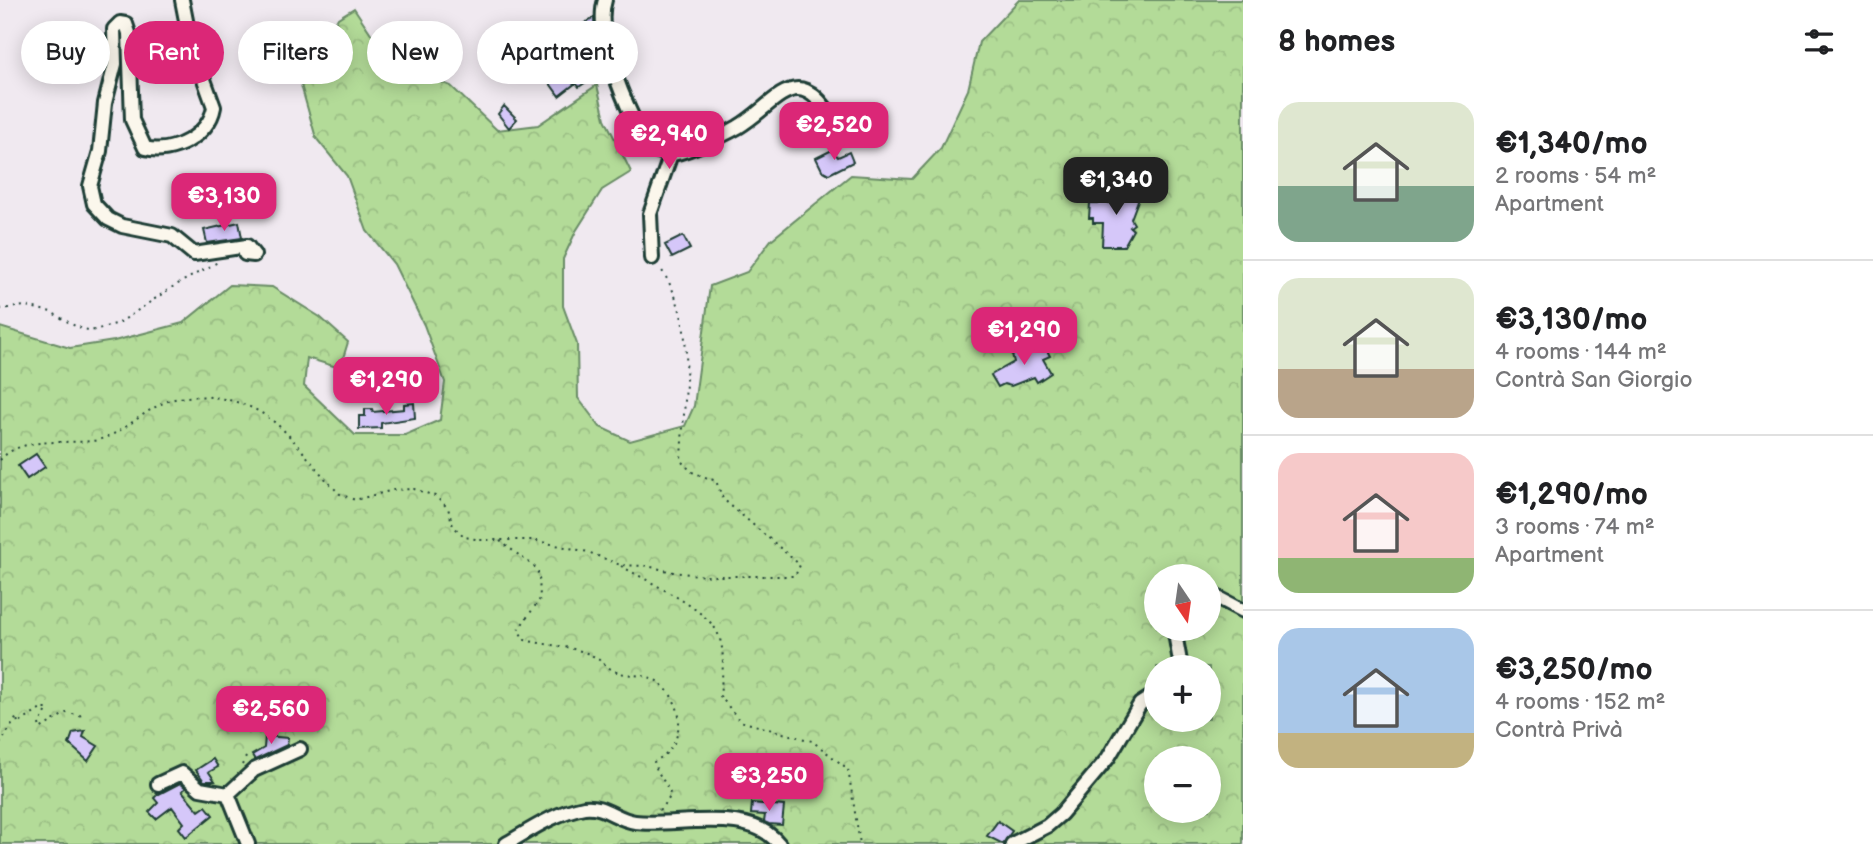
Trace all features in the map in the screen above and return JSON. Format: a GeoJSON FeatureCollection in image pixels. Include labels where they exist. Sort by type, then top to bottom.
{"type":"FeatureCollection","features":[{"type":"Feature","properties":{"kind":"street"},"geometry":{"type":"LineString","coordinates":[[182,0],[190,41],[215,107],[212,118],[191,139],[174,147],[157,151],[145,148],[132,120],[129,33],[126,24],[120,23],[114,29],[115,64],[105,103],[100,151],[90,186],[94,204],[108,219],[122,226],[172,236],[194,254],[247,246],[254,255],[245,254]]}},
{"type":"Feature","properties":{"kind":"street"},"geometry":{"type":"LineString","coordinates":[[605,0],[604,24],[621,95],[647,147],[671,154],[740,126],[774,96],[791,90],[805,90],[820,101],[835,123],[849,126]]}},
{"type":"Feature","properties":{"kind":"street"},"geometry":{"type":"LineString","coordinates":[[652,258],[650,214],[671,154]]}},
{"type":"Feature","properties":{"kind":"street"},"geometry":{"type":"LineString","coordinates":[[1222,600],[1243,611]]}},
{"type":"Feature","properties":{"kind":"street"},"geometry":{"type":"LineString","coordinates":[[1012,844],[1047,826],[1061,814],[1108,758],[1144,702]]}},
{"type":"Feature","properties":{"kind":"street"},"geometry":{"type":"LineString","coordinates":[[228,794],[254,770],[300,749]]}},
{"type":"Feature","properties":{"kind":"street"},"geometry":{"type":"LineString","coordinates":[[158,784],[182,773],[200,789],[228,794]]}},
{"type":"Feature","properties":{"kind":"street"},"geometry":{"type":"LineString","coordinates":[[228,794],[248,844]]}},
{"type":"Feature","properties":{"kind":"street"},"geometry":{"type":"LineString","coordinates":[[506,844],[528,830],[583,807],[597,807],[630,821],[746,824],[763,828],[779,844]]}},
{"type":"Feature","properties":{"kind":"path"},"geometry":{"type":"LineString","coordinates":[[0,309],[26,306],[51,312],[75,326],[92,331],[119,323],[206,268],[237,254],[245,254]]}},
{"type":"Feature","properties":{"kind":"path"},"geometry":{"type":"LineString","coordinates":[[620,565],[733,576],[795,576],[800,565],[723,499],[716,481],[692,472],[681,461],[688,366],[674,289],[652,258]]}},
{"type":"Feature","properties":{"kind":"path"},"geometry":{"type":"LineString","coordinates":[[0,460],[7,452],[22,446],[94,441],[114,433],[169,401],[214,397],[266,416],[340,494],[355,500],[393,490],[414,489],[435,496],[448,508],[453,526],[465,537],[533,540],[588,552],[620,565],[684,602],[716,630],[723,661],[720,696],[740,721],[812,741],[848,769],[860,844]]}},
{"type":"Feature","properties":{"kind":"path"},"geometry":{"type":"LineString","coordinates":[[499,540],[536,568],[539,575],[540,599],[518,630],[525,640],[562,645],[595,657],[609,669],[623,674],[651,677],[675,702],[680,717],[677,740],[668,754],[654,762],[657,776],[668,786],[671,796],[643,822]]}},
{"type":"Feature","properties":{"kind":"path"},"geometry":{"type":"LineString","coordinates":[[0,744],[17,717],[16,724],[41,709],[48,709],[39,724],[40,729],[66,713],[85,716]]}},
{"type":"Feature","properties":{"kind":"green space"},"geometry":{"type":"Polygon","coordinates":[[[1019,0],[1243,0],[1243,844],[0,844],[0,327],[70,348],[114,341],[183,323],[230,285],[272,287],[320,317],[348,342],[340,368],[307,358],[304,386],[355,435],[405,435],[440,420],[445,382],[424,325],[394,264],[367,231],[347,176],[316,138],[301,85],[353,84],[353,21],[336,21],[338,18],[354,8],[367,28],[367,84],[446,84],[497,130],[538,125],[597,85],[605,119],[631,172],[602,190],[576,231],[563,259],[563,306],[577,344],[578,398],[600,427],[630,441],[685,426],[694,406],[710,286],[747,272],[771,240],[851,175],[912,179],[941,148],[968,90],[979,42],[1019,0]]]}},
{"type":"Feature","properties":{"kind":"building"},"geometry":{"type":"Polygon","coordinates":[[[550,84],[575,84],[559,96],[550,84]]]}},
{"type":"Feature","properties":{"kind":"building"},"geometry":{"type":"Polygon","coordinates":[[[504,106],[517,119],[509,128],[498,114],[504,106]]]}},
{"type":"Feature","properties":{"kind":"building"},"geometry":{"type":"Polygon","coordinates":[[[832,150],[838,157],[849,152],[853,162],[829,174],[822,170],[816,158],[832,150]]]}},
{"type":"Feature","properties":{"kind":"building"},"geometry":{"type":"Polygon","coordinates":[[[1124,186],[1133,188],[1140,195],[1131,219],[1134,224],[1130,227],[1133,230],[1124,246],[1102,246],[1103,223],[1093,223],[1093,218],[1089,218],[1090,203],[1109,203],[1119,196],[1124,186]]]}},
{"type":"Feature","properties":{"kind":"building"},"geometry":{"type":"Polygon","coordinates":[[[239,222],[242,238],[207,243],[204,230],[239,222]]]}},
{"type":"Feature","properties":{"kind":"building"},"geometry":{"type":"Polygon","coordinates":[[[683,236],[690,249],[672,258],[665,245],[683,236]]]}},
{"type":"Feature","properties":{"kind":"building"},"geometry":{"type":"Polygon","coordinates":[[[1025,343],[1030,351],[1045,347],[1050,356],[1043,359],[1051,373],[1037,382],[1034,377],[1011,386],[1004,384],[998,387],[991,375],[1014,362],[1011,350],[1025,343]]]}},
{"type":"Feature","properties":{"kind":"building"},"geometry":{"type":"Polygon","coordinates":[[[414,403],[415,418],[381,423],[381,428],[359,429],[359,416],[365,416],[365,409],[372,409],[373,412],[404,409],[404,404],[414,403]]]}},
{"type":"Feature","properties":{"kind":"building"},"geometry":{"type":"Polygon","coordinates":[[[36,454],[45,467],[27,479],[18,466],[36,454]]]}},
{"type":"Feature","properties":{"kind":"building"},"geometry":{"type":"Polygon","coordinates":[[[85,731],[83,737],[98,746],[88,761],[69,744],[73,733],[85,731]]]}},
{"type":"Feature","properties":{"kind":"building"},"geometry":{"type":"Polygon","coordinates":[[[265,736],[288,738],[287,745],[255,760],[252,755],[264,748],[265,736]]]}},
{"type":"Feature","properties":{"kind":"building"},"geometry":{"type":"Polygon","coordinates":[[[213,759],[218,767],[209,772],[215,781],[204,781],[196,770],[213,759]]]}},
{"type":"Feature","properties":{"kind":"building"},"geometry":{"type":"Polygon","coordinates":[[[180,783],[186,788],[182,791],[199,811],[206,806],[213,815],[186,837],[179,828],[184,823],[172,807],[156,819],[149,812],[158,803],[154,798],[157,795],[180,783]]]}},
{"type":"Feature","properties":{"kind":"building"},"geometry":{"type":"Polygon","coordinates":[[[752,803],[784,806],[782,825],[764,822],[765,815],[751,814],[752,803]]]}},
{"type":"Feature","properties":{"kind":"building"},"geometry":{"type":"Polygon","coordinates":[[[998,821],[1012,831],[1003,844],[987,836],[998,821]]]}}]}
